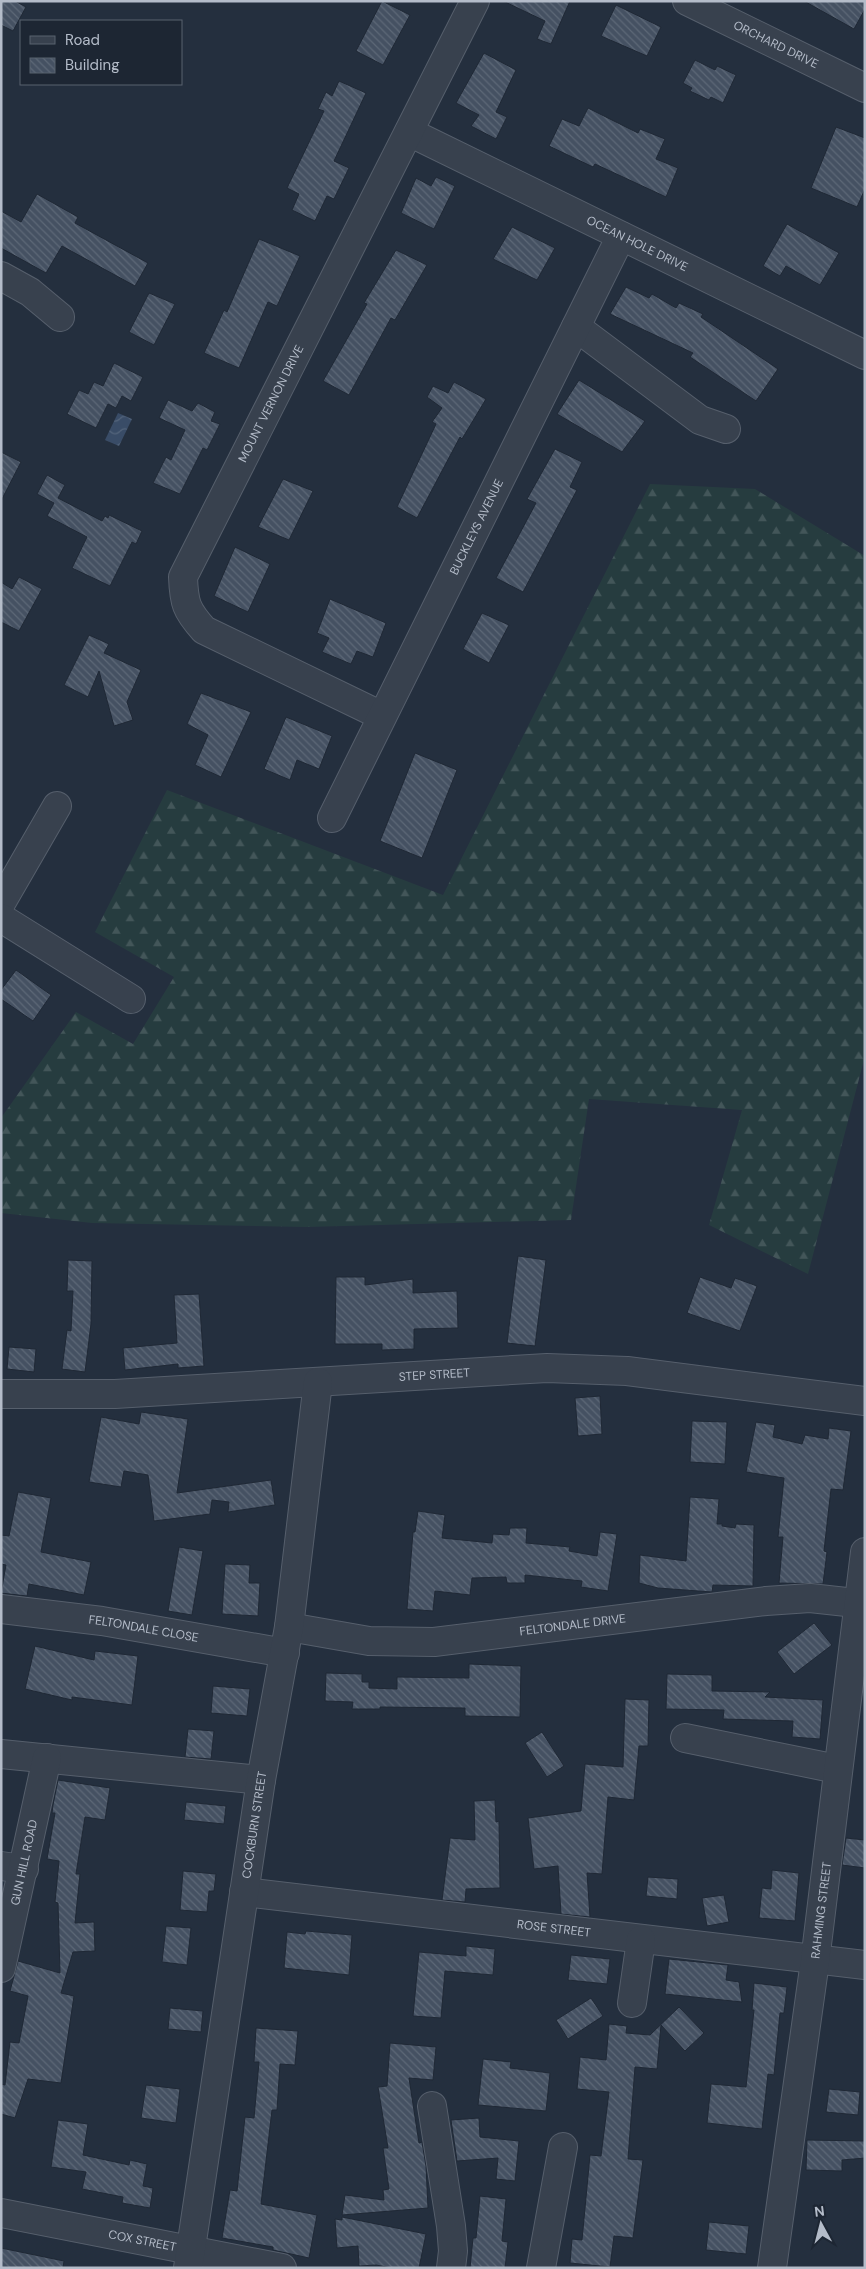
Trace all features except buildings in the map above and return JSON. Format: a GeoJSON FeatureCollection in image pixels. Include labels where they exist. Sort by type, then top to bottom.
{"type":"FeatureCollection","features":[{"type":"Feature","properties":{"kind":"street","name":"MOUNT VERNON DRIVE"},"geometry":{"type":"LineString","coordinates":[[382,716],[204,630],[190,614],[184,596],[183,577],[475,1]]}},
{"type":"Feature","properties":{"kind":"street","name":"ORCHARD DRIVE"},"geometry":{"type":"LineString","coordinates":[[687,1],[865,88]]}},
{"type":"Feature","properties":{"kind":"street","name":"OCEAN HOLE DRIVE"},"geometry":{"type":"LineString","coordinates":[[409,132],[865,355]]}},
{"type":"Feature","properties":{"kind":"street","name":"BUCKLEYS AVENUE"},"geometry":{"type":"LineString","coordinates":[[332,818],[622,236]]}},
{"type":"Feature","properties":{"kind":"street"},"geometry":{"type":"LineString","coordinates":[[1,276],[30,292],[60,317]]}},
{"type":"Feature","properties":{"kind":"street"},"geometry":{"type":"LineString","coordinates":[[576,327],[700,420],[726,429]]}},
{"type":"Feature","properties":{"kind":"street"},"geometry":{"type":"LineString","coordinates":[[1,903],[57,806]]}},
{"type":"Feature","properties":{"kind":"street"},"geometry":{"type":"LineString","coordinates":[[1,918],[131,999]]}},
{"type":"Feature","properties":{"kind":"street","name":"STEP STREET"},"geometry":{"type":"LineString","coordinates":[[1,1394],[115,1394],[547,1368],[628,1371],[865,1401]]}},
{"type":"Feature","properties":{"kind":"street","name":"COCKBURN STREET"},"geometry":{"type":"LineString","coordinates":[[189,2258],[261,1780],[287,1640],[318,1382]]}},
{"type":"Feature","properties":{"kind":"street","name":"RAHMING STREET"},"geometry":{"type":"LineString","coordinates":[[772,2268],[815,1961],[837,1770],[861,1603],[865,1552]]}},
{"type":"Feature","properties":{"kind":"street","name":"FELTONDALE DRIVE"},"geometry":{"type":"LineString","coordinates":[[287,1640],[434,1642],[766,1600],[810,1598],[861,1603]]}},
{"type":"Feature","properties":{"kind":"street","name":"FELTONDALE CLOSE"},"geometry":{"type":"LineString","coordinates":[[1,1609],[287,1640]]}},
{"type":"Feature","properties":{"kind":"street"},"geometry":{"type":"LineString","coordinates":[[685,1738],[837,1770]]}},
{"type":"Feature","properties":{"kind":"street"},"geometry":{"type":"LineString","coordinates":[[1,1754],[261,1780]]}},
{"type":"Feature","properties":{"kind":"street","name":"GUN HILL ROAD"},"geometry":{"type":"LineString","coordinates":[[1,1968],[13,1868],[47,1758]]}},
{"type":"Feature","properties":{"kind":"street","name":"ROSE STREET"},"geometry":{"type":"LineString","coordinates":[[244,1892],[815,1961],[865,1965]]}},
{"type":"Feature","properties":{"kind":"street"},"geometry":{"type":"LineString","coordinates":[[632,2004],[641,1940]]}},
{"type":"Feature","properties":{"kind":"street"},"geometry":{"type":"LineString","coordinates":[[432,2106],[451,2226],[453,2251],[451,2268]]}},
{"type":"Feature","properties":{"kind":"street"},"geometry":{"type":"LineString","coordinates":[[541,2268],[563,2147]]}},
{"type":"Feature","properties":{"kind":"street","name":"COX STREET"},"geometry":{"type":"LineString","coordinates":[[1,2213],[189,2258],[282,2268]]}},
{"type":"Feature","properties":{"kind":"green space"},"geometry":{"type":"Polygon","coordinates":[[[650,484],[755,489],[865,556],[865,1056],[808,1274],[709,1225],[742,1110],[589,1099],[571,1220],[306,1227],[92,1223],[1,1213],[1,1118],[76,1012],[133,1044],[174,977],[95,932],[167,790],[443,895],[650,484]]]}},
{"type":"Feature","properties":{"kind":"water"},"geometry":{"type":"Polygon","coordinates":[[[118,413],[132,419],[119,446],[105,440],[118,413]]]}}]}
